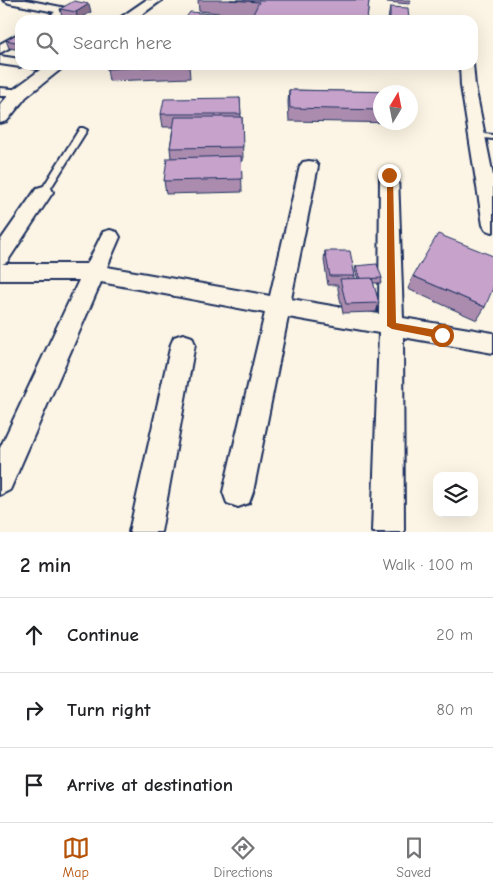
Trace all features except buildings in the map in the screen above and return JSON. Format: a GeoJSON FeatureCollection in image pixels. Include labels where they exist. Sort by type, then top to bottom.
{"type":"FeatureCollection","features":[{"type":"Feature","properties":{"kind":"street"},"geometry":{"type":"LineString","coordinates":[[132,15],[155,0]]}},
{"type":"Feature","properties":{"kind":"street"},"geometry":{"type":"LineString","coordinates":[[8,5],[24,1],[66,11]]}},
{"type":"Feature","properties":{"kind":"street"},"geometry":{"type":"LineString","coordinates":[[59,15],[78,4]]}},
{"type":"Feature","properties":{"kind":"street"},"geometry":{"type":"LineString","coordinates":[[0,49],[15,40]]}},
{"type":"Feature","properties":{"kind":"street"},"geometry":{"type":"LineString","coordinates":[[0,60],[15,62]]}},
{"type":"Feature","properties":{"kind":"street"},"geometry":{"type":"LineString","coordinates":[[2,120],[20,93],[51,70]]}},
{"type":"Feature","properties":{"kind":"street"},"geometry":{"type":"LineString","coordinates":[[467,70],[468,86],[485,136],[493,225]]}},
{"type":"Feature","properties":{"kind":"street"},"geometry":{"type":"LineString","coordinates":[[0,92],[20,93]]}},
{"type":"Feature","properties":{"kind":"street"},"geometry":{"type":"LineString","coordinates":[[238,492],[309,166]]}},
{"type":"Feature","properties":{"kind":"street"},"geometry":{"type":"LineString","coordinates":[[388,532],[392,326],[389,175]]}},
{"type":"Feature","properties":{"kind":"street"},"geometry":{"type":"LineString","coordinates":[[0,257],[44,192]]}},
{"type":"Feature","properties":{"kind":"street"},"geometry":{"type":"LineString","coordinates":[[0,480],[110,237]]}},
{"type":"Feature","properties":{"kind":"street"},"geometry":{"type":"LineString","coordinates":[[0,272],[93,272],[493,343]]}},
{"type":"Feature","properties":{"kind":"street"},"geometry":{"type":"LineString","coordinates":[[145,532],[183,344]]}},
{"type":"Feature","properties":{"kind":"lane"},"geometry":{"type":"LineString","coordinates":[[44,192],[83,130]]}},
{"type":"Feature","properties":{"kind":"route"},"geometry":{"type":"LineString","coordinates":[[389,175],[392,326],[442,335]]}}]}
